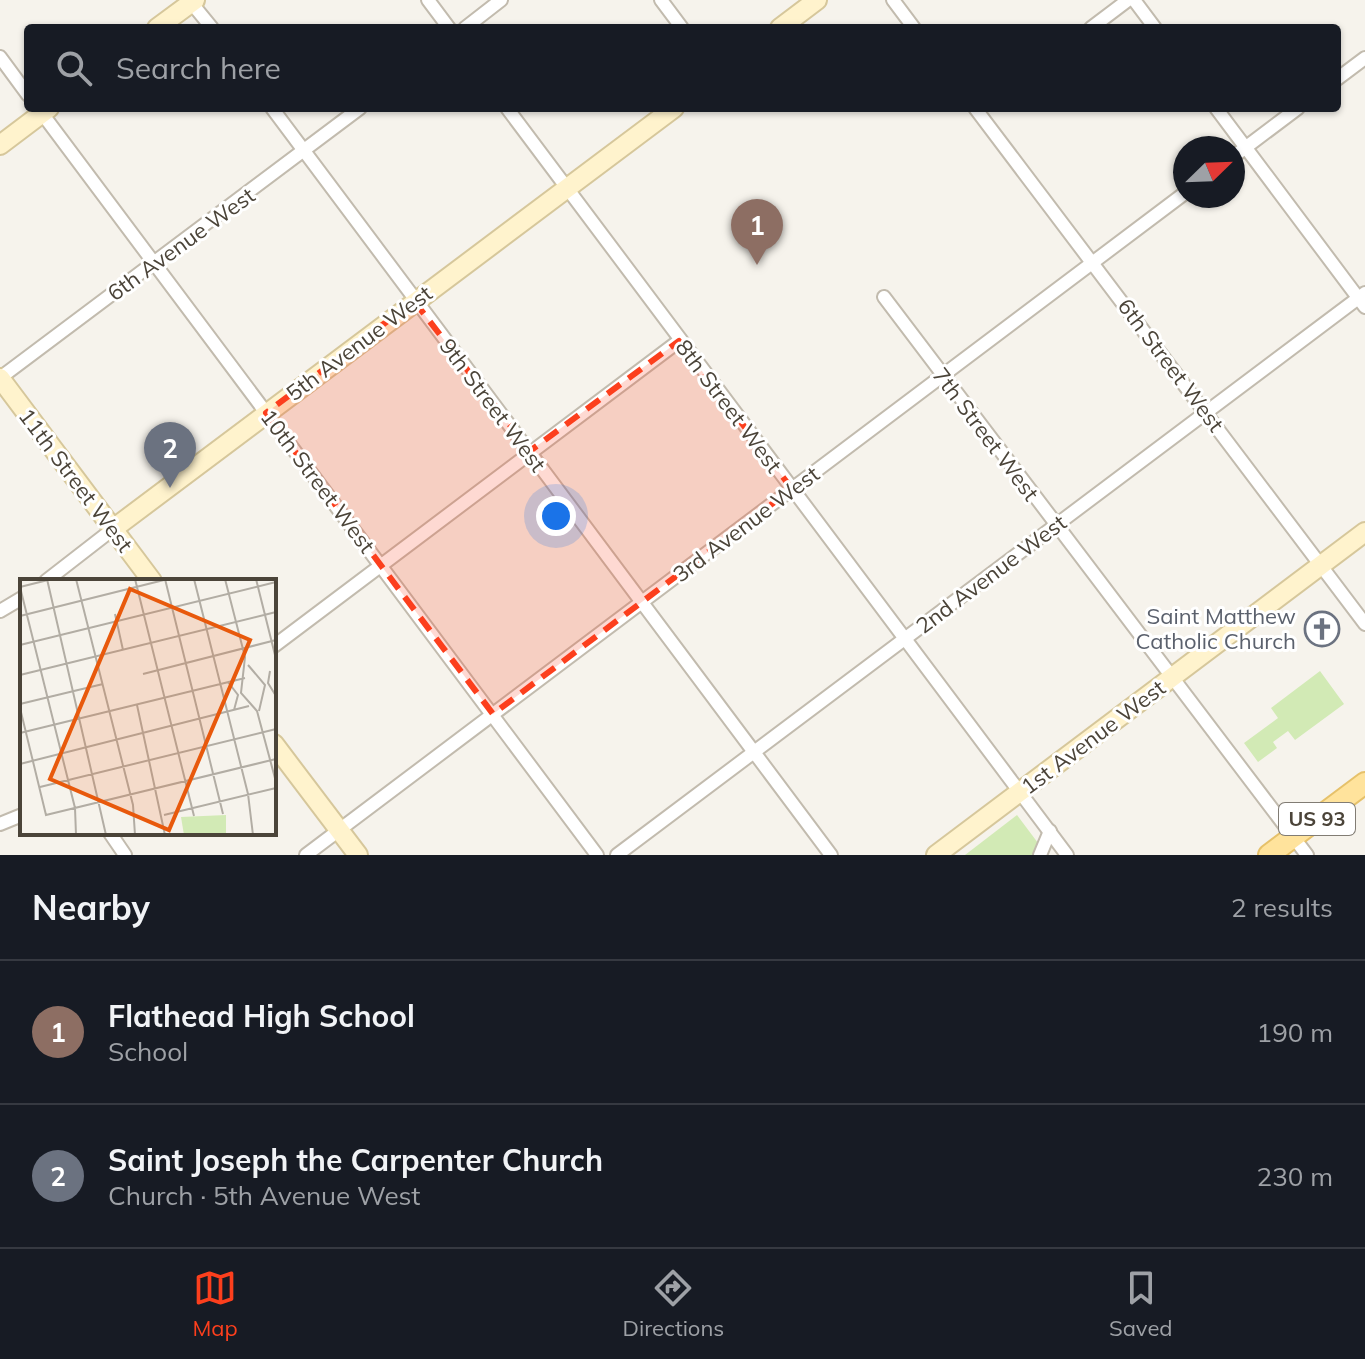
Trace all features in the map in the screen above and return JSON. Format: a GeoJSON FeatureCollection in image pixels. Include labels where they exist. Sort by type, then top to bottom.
{"type":"FeatureCollection","features":[{"type":"Feature","properties":{"kind":"main road","name":"US 93"},"geometry":{"type":"LineString","coordinates":[[1269,855],[1365,783]]}},
{"type":"Feature","properties":{"kind":"street"},"geometry":{"type":"LineString","coordinates":[[428,0],[446,24]]}},
{"type":"Feature","properties":{"kind":"street"},"geometry":{"type":"LineString","coordinates":[[470,24],[501,0]]}},
{"type":"Feature","properties":{"kind":"street"},"geometry":{"type":"LineString","coordinates":[[661,0],[679,24]]}},
{"type":"Feature","properties":{"kind":"street"},"geometry":{"type":"LineString","coordinates":[[785,24],[817,0]]}},
{"type":"Feature","properties":{"kind":"street"},"geometry":{"type":"LineString","coordinates":[[893,0],[911,24]]}},
{"type":"Feature","properties":{"kind":"street"},"geometry":{"type":"LineString","coordinates":[[1097,24],[1131,0],[1152,24]]}},
{"type":"Feature","properties":{"kind":"street"},"geometry":{"type":"LineString","coordinates":[[162,24],[192,1],[209,24]]}},
{"type":"Feature","properties":{"kind":"street"},"geometry":{"type":"LineString","coordinates":[[0,57],[24,90]]}},
{"type":"Feature","properties":{"kind":"street"},"geometry":{"type":"LineString","coordinates":[[1341,76],[1365,58]]}},
{"type":"Feature","properties":{"kind":"street"},"geometry":{"type":"LineString","coordinates":[[0,145],[41,112]]}},
{"type":"Feature","properties":{"kind":"street","name":"10th Street West"},"geometry":{"type":"LineString","coordinates":[[44,112],[597,855]]}},
{"type":"Feature","properties":{"kind":"street","name":"9th Street West"},"geometry":{"type":"LineString","coordinates":[[275,112],[831,855]]}},
{"type":"Feature","properties":{"kind":"street","name":"6th Avenue West"},"geometry":{"type":"LineString","coordinates":[[0,378],[355,112]]}},
{"type":"Feature","properties":{"kind":"street","name":"8th Street West"},"geometry":{"type":"LineString","coordinates":[[510,112],[1067,855]]}},
{"type":"Feature","properties":{"kind":"street","name":"5th Avenue West"},"geometry":{"type":"LineString","coordinates":[[49,579],[669,112]]}},
{"type":"Feature","properties":{"kind":"street","name":"6th Street West"},"geometry":{"type":"LineString","coordinates":[[980,112],[1365,624]]}},
{"type":"Feature","properties":{"kind":"street"},"geometry":{"type":"LineString","coordinates":[[1219,112],[1236,136]]}},
{"type":"Feature","properties":{"kind":"street"},"geometry":{"type":"LineString","coordinates":[[1293,112],[1245,148],[1363,299]]}},
{"type":"Feature","properties":{"kind":"street","name":"3rd Avenue West"},"geometry":{"type":"LineString","coordinates":[[306,855],[1173,202]]}},
{"type":"Feature","properties":{"kind":"street","name":"7th Street West"},"geometry":{"type":"LineString","coordinates":[[884,297],[1307,855]]}},
{"type":"Feature","properties":{"kind":"street","name":"2nd Avenue West"},"geometry":{"type":"LineString","coordinates":[[617,855],[1207,412],[1363,299]]}},
{"type":"Feature","properties":{"kind":"street"},"geometry":{"type":"LineString","coordinates":[[276,644],[679,341]]}},
{"type":"Feature","properties":{"kind":"street","name":"11th Street West"},"geometry":{"type":"LineString","coordinates":[[0,378],[150,579]]}},
{"type":"Feature","properties":{"kind":"street","name":"1st Avenue West"},"geometry":{"type":"LineString","coordinates":[[936,855],[1365,532]]}},
{"type":"Feature","properties":{"kind":"street"},"geometry":{"type":"LineString","coordinates":[[0,611],[20,599]]}},
{"type":"Feature","properties":{"kind":"street"},"geometry":{"type":"LineString","coordinates":[[276,747],[358,855]]}},
{"type":"Feature","properties":{"kind":"street"},"geometry":{"type":"LineString","coordinates":[[0,824],[20,816]]}},
{"type":"Feature","properties":{"kind":"street"},"geometry":{"type":"LineString","coordinates":[[1040,855],[1050,831]]}},
{"type":"Feature","properties":{"kind":"street"},"geometry":{"type":"LineString","coordinates":[[111,835],[125,855]]}},
{"type":"Feature","properties":{"kind":"highlighted area"},"geometry":{"type":"Polygon","coordinates":[[[414,301],[530,451],[679,341],[792,489],[493,714],[266,413],[414,301]]]}},
{"type":"Feature","properties":{"kind":"green space"},"geometry":{"type":"Polygon","coordinates":[[[1320,671],[1344,704],[1295,740],[1288,731],[1273,742],[1277,748],[1258,762],[1244,743],[1278,718],[1271,708],[1320,671]]]}},
{"type":"Feature","properties":{"kind":"green space"},"geometry":{"type":"Polygon","coordinates":[[[1017,815],[1047,855],[965,855],[1017,815]]]}},
{"type":"Feature","properties":{"kind":"place","name":"Flathead High School"},"geometry":{"type":"Point","coordinates":[757,265]}},
{"type":"Feature","properties":{"kind":"place","name":"Saint Joseph the Carpenter Church"},"geometry":{"type":"Point","coordinates":[170,488]}},
{"type":"Feature","properties":{"kind":"place","name":"Saint Matthew Catholic Church"},"geometry":{"type":"Point","coordinates":[1322,629]}}]}
